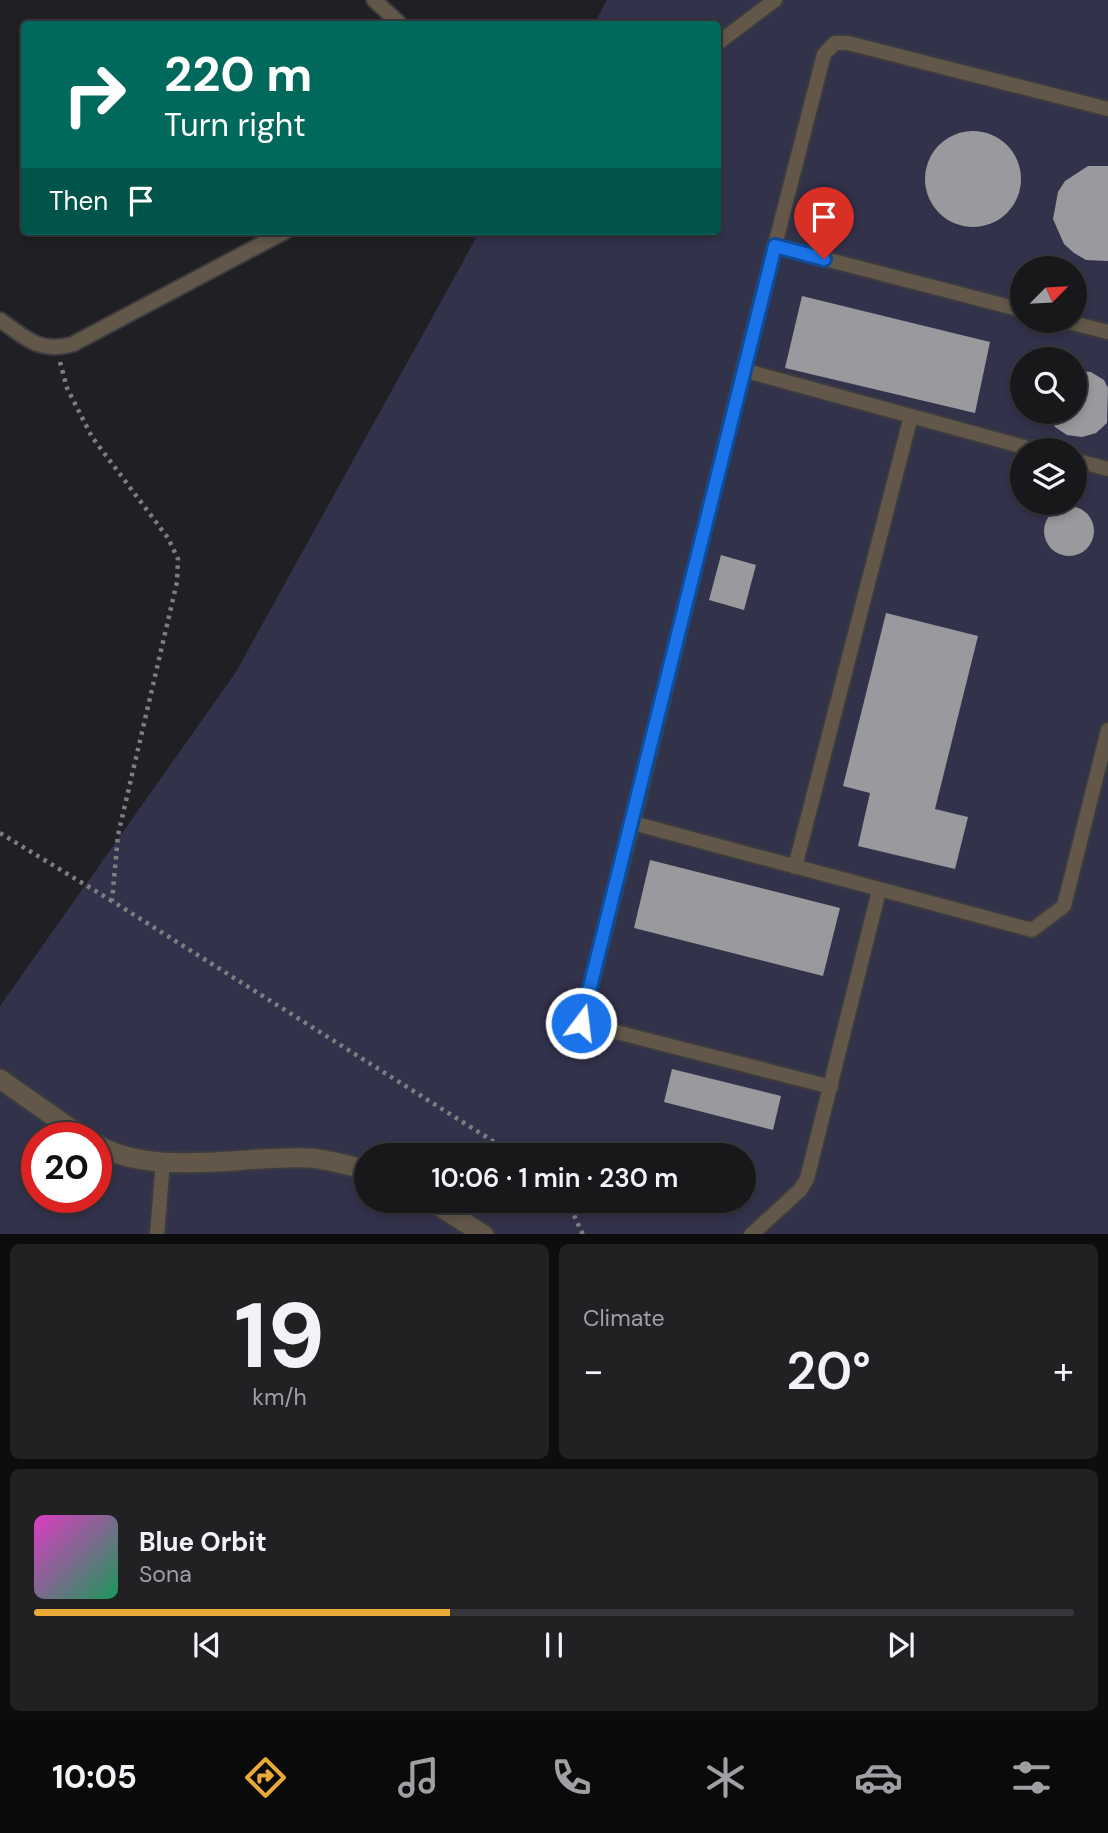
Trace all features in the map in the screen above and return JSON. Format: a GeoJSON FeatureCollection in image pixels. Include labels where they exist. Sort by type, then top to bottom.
{"type":"FeatureCollection","features":[{"type":"Feature","properties":{"kind":"street"},"geometry":{"type":"LineString","coordinates":[[0,1079],[61,1122]]}},
{"type":"Feature","properties":{"kind":"street"},"geometry":{"type":"LineString","coordinates":[[112,1150],[131,1157],[163,1162],[311,1158],[354,1167]]}},
{"type":"Feature","properties":{"kind":"street"},"geometry":{"type":"LineString","coordinates":[[451,1213],[484,1234]]}},
{"type":"Feature","properties":{"kind":"lane"},"geometry":{"type":"LineString","coordinates":[[374,0],[397,21]]}},
{"type":"Feature","properties":{"kind":"lane"},"geometry":{"type":"LineString","coordinates":[[721,41],[775,0]]}},
{"type":"Feature","properties":{"kind":"lane"},"geometry":{"type":"LineString","coordinates":[[831,1087],[581,1023],[824,54],[835,43],[848,43],[1108,109]]}},
{"type":"Feature","properties":{"kind":"lane"},"geometry":{"type":"LineString","coordinates":[[0,320],[39,346],[56,349],[73,344],[278,235]]}},
{"type":"Feature","properties":{"kind":"lane"},"geometry":{"type":"LineString","coordinates":[[775,246],[1010,307]]}},
{"type":"Feature","properties":{"kind":"lane"},"geometry":{"type":"LineString","coordinates":[[1087,327],[1108,332]]}},
{"type":"Feature","properties":{"kind":"lane"},"geometry":{"type":"LineString","coordinates":[[743,370],[1010,443]]}},
{"type":"Feature","properties":{"kind":"lane"},"geometry":{"type":"LineString","coordinates":[[795,867],[911,416]]}},
{"type":"Feature","properties":{"kind":"lane"},"geometry":{"type":"LineString","coordinates":[[1087,464],[1108,470]]}},
{"type":"Feature","properties":{"kind":"lane"},"geometry":{"type":"LineString","coordinates":[[633,823],[1032,930],[1063,906],[1108,730]]}},
{"type":"Feature","properties":{"kind":"lane"},"geometry":{"type":"LineString","coordinates":[[751,1234],[800,1190],[807,1179],[879,891]]}},
{"type":"Feature","properties":{"kind":"lane"},"geometry":{"type":"LineString","coordinates":[[158,1234],[163,1162]]}},
{"type":"Feature","properties":{"kind":"path"},"geometry":{"type":"LineString","coordinates":[[56,349],[67,387],[92,437],[168,538],[178,559],[177,582],[118,835],[112,901]]}},
{"type":"Feature","properties":{"kind":"path"},"geometry":{"type":"LineString","coordinates":[[0,833],[496,1143]]}},
{"type":"Feature","properties":{"kind":"path"},"geometry":{"type":"LineString","coordinates":[[573,1213],[583,1234]]}},
{"type":"Feature","properties":{"kind":"shaded area"},"geometry":{"type":"Polygon","coordinates":[[[607,0],[1108,0],[1108,1234],[0,1234],[0,1006],[236,672],[478,235],[721,235],[721,21],[596,21],[607,0]]]}},
{"type":"Feature","properties":{"kind":"building"},"geometry":{"type":"Polygon","coordinates":[[[973,131],[991,134],[1007,145],[1018,161],[1021,179],[1018,197],[1007,213],[991,224],[973,227],[955,224],[939,213],[928,197],[925,179],[928,161],[939,145],[955,134],[973,131]]]}},
{"type":"Feature","properties":{"kind":"building"},"geometry":{"type":"Polygon","coordinates":[[[1088,166],[1108,166],[1108,261],[1087,260],[1087,256],[1079,256],[1064,244],[1053,219],[1058,192],[1065,181],[1088,166]]]}},
{"type":"Feature","properties":{"kind":"building"},"geometry":{"type":"Polygon","coordinates":[[[802,296],[990,342],[975,413],[785,368],[802,296]]]}},
{"type":"Feature","properties":{"kind":"building"},"geometry":{"type":"Polygon","coordinates":[[[1087,372],[1104,380],[1108,388],[1107,423],[1096,433],[1082,437],[1067,435],[1053,424],[1087,424],[1087,372]]]}},
{"type":"Feature","properties":{"kind":"building"},"geometry":{"type":"Polygon","coordinates":[[[1087,513],[1092,521],[1092,541],[1087,549],[1079,554],[1059,554],[1051,549],[1046,541],[1044,531],[1050,515],[1087,513]]]}},
{"type":"Feature","properties":{"kind":"building"},"geometry":{"type":"Polygon","coordinates":[[[721,555],[756,565],[744,610],[709,600],[721,555]]]}},
{"type":"Feature","properties":{"kind":"building"},"geometry":{"type":"Polygon","coordinates":[[[886,613],[978,636],[935,809],[968,817],[955,869],[858,846],[870,793],[843,786],[886,613]]]}},
{"type":"Feature","properties":{"kind":"building"},"geometry":{"type":"Polygon","coordinates":[[[650,860],[840,908],[823,976],[634,928],[650,860]]]}},
{"type":"Feature","properties":{"kind":"building"},"geometry":{"type":"Polygon","coordinates":[[[672,1069],[781,1096],[773,1130],[664,1102],[672,1069]]]}},
{"type":"Feature","properties":{"kind":"route"},"geometry":{"type":"LineString","coordinates":[[581,1023],[775,246],[824,259]]}}]}
